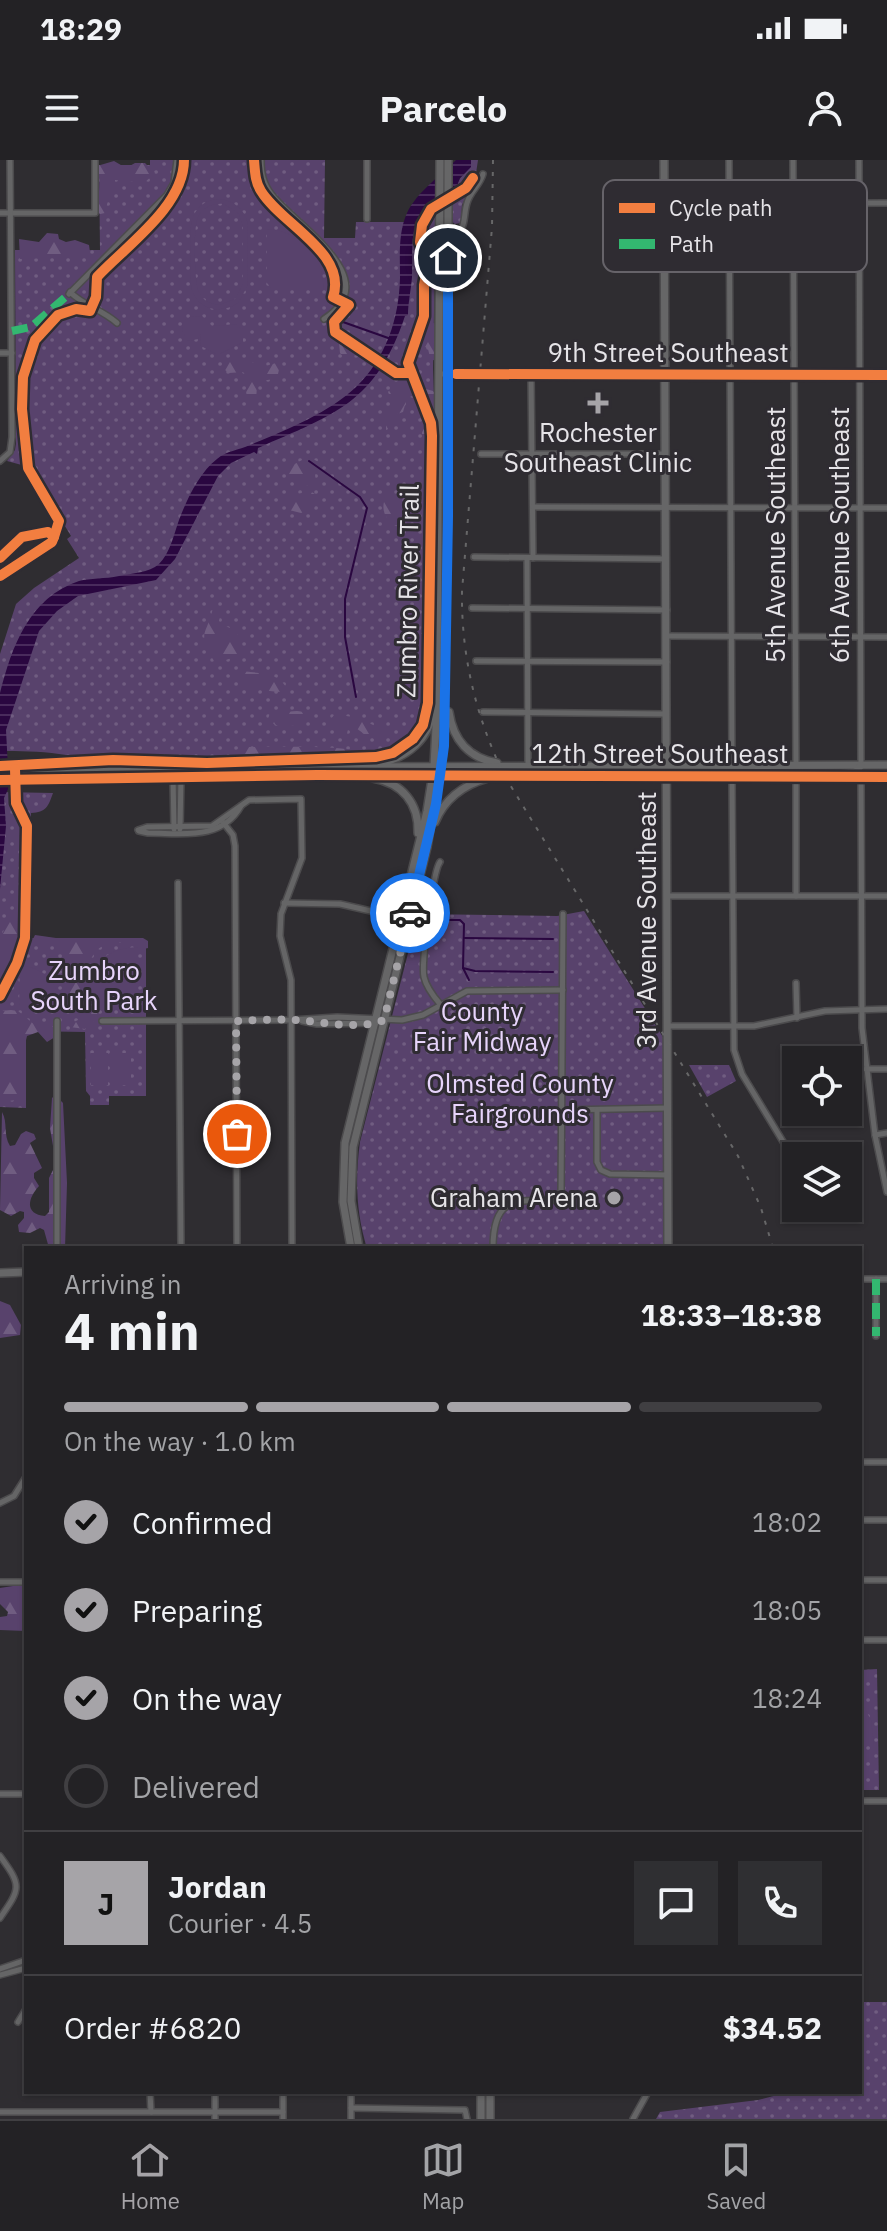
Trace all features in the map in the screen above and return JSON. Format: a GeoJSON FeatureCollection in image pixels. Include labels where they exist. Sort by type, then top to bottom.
{"type":"FeatureCollection","features":[{"type":"Feature","properties":{"kind":"main road"},"geometry":{"type":"LineString","coordinates":[[444,237],[440,170],[446,161]]}},
{"type":"Feature","properties":{"kind":"main road"},"geometry":{"type":"LineString","coordinates":[[427,847],[446,687],[446,161]]}},
{"type":"Feature","properties":{"kind":"main road","name":"3rd Avenue Southeast"},"geometry":{"type":"LineString","coordinates":[[664,272],[668,1246]]}},
{"type":"Feature","properties":{"kind":"main road"},"geometry":{"type":"LineString","coordinates":[[351,1246],[343,1202],[344,1153],[438,771],[437,669],[444,374]]}},
{"type":"Feature","properties":{"kind":"main road"},"geometry":{"type":"LineString","coordinates":[[350,771],[391,761],[419,742],[432,720],[437,669]]}},
{"type":"Feature","properties":{"kind":"main road"},"geometry":{"type":"LineString","coordinates":[[446,687],[450,722],[461,744],[483,760],[526,767]]}},
{"type":"Feature","properties":{"kind":"main road"},"geometry":{"type":"LineString","coordinates":[[826,777],[856,772],[861,765]]}},
{"type":"Feature","properties":{"kind":"main road","name":"12th Street Southeast"},"geometry":{"type":"LineString","coordinates":[[438,771],[503,775],[732,771],[796,766],[887,767]]}},
{"type":"Feature","properties":{"kind":"main road","name":"12th Street Southeast"},"geometry":{"type":"LineString","coordinates":[[438,771],[526,767],[667,771]]}},
{"type":"Feature","properties":{"kind":"main road"},"geometry":{"type":"LineString","coordinates":[[861,778],[867,771],[887,767]]}},
{"type":"Feature","properties":{"kind":"main road"},"geometry":{"type":"LineString","coordinates":[[0,771],[177,775]]}},
{"type":"Feature","properties":{"kind":"main road"},"geometry":{"type":"LineString","coordinates":[[350,771],[384,780],[404,793],[417,818],[417,848]]}},
{"type":"Feature","properties":{"kind":"main road"},"geometry":{"type":"LineString","coordinates":[[0,780],[438,771]]}},
{"type":"Feature","properties":{"kind":"main road","name":"12th Street Southeast"},"geometry":{"type":"LineString","coordinates":[[732,771],[796,777],[887,777]]}},
{"type":"Feature","properties":{"kind":"main road"},"geometry":{"type":"LineString","coordinates":[[359,1246],[351,1201],[351,1159],[377,1021],[402,945],[427,847],[439,814],[450,798],[473,783],[503,775]]}},
{"type":"Feature","properties":{"kind":"main road"},"geometry":{"type":"LineString","coordinates":[[384,914],[397,911],[404,903]]}},
{"type":"Feature","properties":{"kind":"main road"},"geometry":{"type":"LineString","coordinates":[[384,914],[397,931]]}},
{"type":"Feature","properties":{"kind":"main road"},"geometry":{"type":"LineString","coordinates":[[409,918],[411,928],[424,936]]}},
{"type":"Feature","properties":{"kind":"main road"},"geometry":{"type":"LineString","coordinates":[[402,945],[409,939],[424,936]]}},
{"type":"Feature","properties":{"kind":"main road"},"geometry":{"type":"LineString","coordinates":[[0,1273],[24,1272]]}},
{"type":"Feature","properties":{"kind":"main road"},"geometry":{"type":"LineString","coordinates":[[481,2094],[481,2119]]}},
{"type":"Feature","properties":{"kind":"main road"},"geometry":{"type":"LineString","coordinates":[[490,2094],[490,2119]]}},
{"type":"Feature","properties":{"kind":"street"},"geometry":{"type":"LineString","coordinates":[[0,461],[10,452],[12,437],[10,160]]}},
{"type":"Feature","properties":{"kind":"street"},"geometry":{"type":"LineString","coordinates":[[0,213],[95,213],[95,160]]}},
{"type":"Feature","properties":{"kind":"street"},"geometry":{"type":"LineString","coordinates":[[117,323],[70,293],[167,195],[174,183],[177,160]]}},
{"type":"Feature","properties":{"kind":"street"},"geometry":{"type":"LineString","coordinates":[[261,160],[262,177],[273,197],[334,256],[344,272],[342,301],[324,319]]}},
{"type":"Feature","properties":{"kind":"street"},"geometry":{"type":"LineString","coordinates":[[367,160],[367,219]]}},
{"type":"Feature","properties":{"kind":"street"},"geometry":{"type":"LineString","coordinates":[[729,160],[729,180]]}},
{"type":"Feature","properties":{"kind":"street","name":"5th Avenue Southeast"},"geometry":{"type":"LineString","coordinates":[[793,160],[793,180]]}},
{"type":"Feature","properties":{"kind":"street","name":"6th Avenue Southeast"},"geometry":{"type":"LineString","coordinates":[[859,160],[859,180]]}},
{"type":"Feature","properties":{"kind":"street"},"geometry":{"type":"LineString","coordinates":[[444,237],[458,234],[463,229],[467,201],[483,174]]}},
{"type":"Feature","properties":{"kind":"street"},"geometry":{"type":"LineString","coordinates":[[730,272],[734,1050],[740,1072],[783,1142]]}},
{"type":"Feature","properties":{"kind":"street","name":"5th Avenue Southeast"},"geometry":{"type":"LineString","coordinates":[[795,272],[796,766]]}},
{"type":"Feature","properties":{"kind":"street","name":"6th Avenue Southeast"},"geometry":{"type":"LineString","coordinates":[[860,272],[861,765]]}},
{"type":"Feature","properties":{"kind":"street"},"geometry":{"type":"LineString","coordinates":[[0,353],[12,353]]}},
{"type":"Feature","properties":{"kind":"street","name":"9th Street Southeast"},"geometry":{"type":"LineString","coordinates":[[444,374],[887,375]]}},
{"type":"Feature","properties":{"kind":"street"},"geometry":{"type":"LineString","coordinates":[[526,767],[527,608],[533,507],[531,374]]}},
{"type":"Feature","properties":{"kind":"street"},"geometry":{"type":"LineString","coordinates":[[481,454],[665,454]]}},
{"type":"Feature","properties":{"kind":"street"},"geometry":{"type":"LineString","coordinates":[[533,507],[887,508]]}},
{"type":"Feature","properties":{"kind":"street"},"geometry":{"type":"LineString","coordinates":[[0,558],[26,535],[48,532],[54,537],[52,542],[0,576]]}},
{"type":"Feature","properties":{"kind":"street"},"geometry":{"type":"LineString","coordinates":[[474,557],[667,559]]}},
{"type":"Feature","properties":{"kind":"street"},"geometry":{"type":"LineString","coordinates":[[472,608],[667,610]]}},
{"type":"Feature","properties":{"kind":"street"},"geometry":{"type":"LineString","coordinates":[[667,636],[887,637]]}},
{"type":"Feature","properties":{"kind":"street"},"geometry":{"type":"LineString","coordinates":[[476,661],[667,662]]}},
{"type":"Feature","properties":{"kind":"street"},"geometry":{"type":"LineString","coordinates":[[483,712],[667,714]]}},
{"type":"Feature","properties":{"kind":"street"},"geometry":{"type":"LineString","coordinates":[[177,775],[173,827],[177,834]]}},
{"type":"Feature","properties":{"kind":"street"},"geometry":{"type":"LineString","coordinates":[[177,775],[181,827],[177,834]]}},
{"type":"Feature","properties":{"kind":"street"},"geometry":{"type":"LineString","coordinates":[[796,777],[796,896]]}},
{"type":"Feature","properties":{"kind":"street"},"geometry":{"type":"LineString","coordinates":[[861,778],[861,1008],[875,1135],[887,1192]]}},
{"type":"Feature","properties":{"kind":"street"},"geometry":{"type":"LineString","coordinates":[[224,823],[145,827],[138,830],[177,834],[210,832],[224,823],[249,800],[301,799],[302,858],[284,903],[280,936],[291,980],[294,1020],[292,1246]]}},
{"type":"Feature","properties":{"kind":"street"},"geometry":{"type":"LineString","coordinates":[[224,823],[234,837],[235,846],[237,1246]]}},
{"type":"Feature","properties":{"kind":"street"},"geometry":{"type":"LineString","coordinates":[[440,862],[436,866],[424,936],[424,977],[440,1004]]}},
{"type":"Feature","properties":{"kind":"street"},"geometry":{"type":"LineString","coordinates":[[178,883],[181,1246]]}},
{"type":"Feature","properties":{"kind":"street"},"geometry":{"type":"LineString","coordinates":[[667,896],[887,896]]}},
{"type":"Feature","properties":{"kind":"street"},"geometry":{"type":"LineString","coordinates":[[284,903],[340,904],[384,914]]}},
{"type":"Feature","properties":{"kind":"street"},"geometry":{"type":"LineString","coordinates":[[493,1246],[495,1221],[505,1207],[518,1201],[561,1200],[563,914]]}},
{"type":"Feature","properties":{"kind":"street"},"geometry":{"type":"LineString","coordinates":[[796,983],[797,1018]]}},
{"type":"Feature","properties":{"kind":"street"},"geometry":{"type":"LineString","coordinates":[[102,1021],[294,1020],[322,1017],[377,1021],[415,1018],[459,993],[477,990],[563,990]]}},
{"type":"Feature","properties":{"kind":"street"},"geometry":{"type":"LineString","coordinates":[[668,1026],[765,1025],[825,1011],[887,1009]]}},
{"type":"Feature","properties":{"kind":"street"},"geometry":{"type":"LineString","coordinates":[[57,1021],[57,1246]]}},
{"type":"Feature","properties":{"kind":"street"},"geometry":{"type":"LineString","coordinates":[[866,1069],[887,1069]]}},
{"type":"Feature","properties":{"kind":"street"},"geometry":{"type":"LineString","coordinates":[[562,1110],[668,1108]]}},
{"type":"Feature","properties":{"kind":"street"},"geometry":{"type":"LineString","coordinates":[[597,1110],[597,1162],[601,1170],[610,1174],[668,1175]]}},
{"type":"Feature","properties":{"kind":"street"},"geometry":{"type":"LineString","coordinates":[[875,1135],[887,1133]]}},
{"type":"Feature","properties":{"kind":"street"},"geometry":{"type":"LineString","coordinates":[[862,1279],[887,1279]]}},
{"type":"Feature","properties":{"kind":"street"},"geometry":{"type":"LineString","coordinates":[[876,1279],[876,1336]]}},
{"type":"Feature","properties":{"kind":"street"},"geometry":{"type":"LineString","coordinates":[[862,1462],[887,1462]]}},
{"type":"Feature","properties":{"kind":"street"},"geometry":{"type":"LineString","coordinates":[[0,1503],[14,1496],[24,1480]]}},
{"type":"Feature","properties":{"kind":"street"},"geometry":{"type":"LineString","coordinates":[[862,1520],[887,1520]]}},
{"type":"Feature","properties":{"kind":"street"},"geometry":{"type":"LineString","coordinates":[[862,1580],[887,1580]]}},
{"type":"Feature","properties":{"kind":"street"},"geometry":{"type":"LineString","coordinates":[[0,1582],[24,1582]]}},
{"type":"Feature","properties":{"kind":"street"},"geometry":{"type":"LineString","coordinates":[[862,1640],[887,1640]]}},
{"type":"Feature","properties":{"kind":"street"},"geometry":{"type":"LineString","coordinates":[[0,1794],[24,1794]]}},
{"type":"Feature","properties":{"kind":"street"},"geometry":{"type":"LineString","coordinates":[[862,1801],[887,1801]]}},
{"type":"Feature","properties":{"kind":"street"},"geometry":{"type":"LineString","coordinates":[[0,1856],[16,1879],[17,1888],[15,1898],[0,1918]]}},
{"type":"Feature","properties":{"kind":"street"},"geometry":{"type":"LineString","coordinates":[[0,1969],[24,1961]]}},
{"type":"Feature","properties":{"kind":"street"},"geometry":{"type":"LineString","coordinates":[[0,1975],[24,1969]]}},
{"type":"Feature","properties":{"kind":"street"},"geometry":{"type":"LineString","coordinates":[[18,2022],[24,2012]]}},
{"type":"Feature","properties":{"kind":"street"},"geometry":{"type":"LineString","coordinates":[[150,2094],[151,2112]]}},
{"type":"Feature","properties":{"kind":"street"},"geometry":{"type":"LineString","coordinates":[[215,2094],[215,2119]]}},
{"type":"Feature","properties":{"kind":"street"},"geometry":{"type":"LineString","coordinates":[[0,2112],[215,2111],[283,2116],[283,2094]]}},
{"type":"Feature","properties":{"kind":"street"},"geometry":{"type":"LineString","coordinates":[[351,2094],[351,2119]]}},
{"type":"Feature","properties":{"kind":"street"},"geometry":{"type":"LineString","coordinates":[[633,2119],[647,2094]]}},
{"type":"Feature","properties":{"kind":"street"},"geometry":{"type":"LineString","coordinates":[[351,2108],[465,2110],[467,2119]]}},
{"type":"Feature","properties":{"kind":"green space"},"geometry":{"type":"Polygon","coordinates":[[[150,160],[325,160],[324,238],[355,238],[356,222],[417,222],[425,208],[436,200],[435,424],[429,425],[429,628],[425,699],[419,724],[412,734],[386,753],[196,761],[90,759],[44,752],[0,751],[0,654],[16,604],[79,558],[67,539],[71,536],[29,467],[7,461],[16,443],[15,250],[100,250],[99,165],[150,165],[150,160]]]}},
{"type":"Feature","properties":{"kind":"green space"},"geometry":{"type":"Polygon","coordinates":[[[471,160],[478,160],[475,180],[462,205],[461,223],[455,224],[451,221],[453,196],[471,160]]]}},
{"type":"Feature","properties":{"kind":"green space"},"geometry":{"type":"Polygon","coordinates":[[[114,161],[126,168],[135,163],[145,163],[155,173],[144,183],[115,180],[105,213],[100,214],[97,211],[100,182],[97,166],[114,161]]]}},
{"type":"Feature","properties":{"kind":"green space"},"geometry":{"type":"Polygon","coordinates":[[[218,199],[238,206],[248,225],[247,287],[238,303],[225,309],[211,308],[200,302],[192,290],[190,276],[192,219],[201,205],[218,199]],[[224,204],[212,205],[200,214],[196,223],[197,287],[203,298],[213,304],[235,299],[243,284],[243,227],[239,214],[224,204]]]}},
{"type":"Feature","properties":{"kind":"green space"},"geometry":{"type":"Polygon","coordinates":[[[267,229],[290,235],[308,247],[320,266],[323,289],[272,289],[267,283],[267,229]]]}},
{"type":"Feature","properties":{"kind":"green space"},"geometry":{"type":"Polygon","coordinates":[[[47,233],[58,234],[59,239],[66,242],[75,240],[89,245],[90,252],[66,257],[20,259],[19,239],[39,242],[47,233]]]}},
{"type":"Feature","properties":{"kind":"green space"},"geometry":{"type":"Polygon","coordinates":[[[202,316],[212,326],[237,324],[243,329],[243,342],[218,355],[201,346],[200,334],[198,339],[188,341],[182,331],[183,322],[190,317],[202,316]]]}},
{"type":"Feature","properties":{"kind":"green space"},"geometry":{"type":"Polygon","coordinates":[[[434,323],[434,360],[431,361],[428,349],[415,339],[415,331],[434,323]]]}},
{"type":"Feature","properties":{"kind":"green space"},"geometry":{"type":"Polygon","coordinates":[[[359,336],[364,344],[363,355],[343,356],[339,343],[342,339],[353,340],[359,336]]]}},
{"type":"Feature","properties":{"kind":"green space"},"geometry":{"type":"Polygon","coordinates":[[[234,357],[266,366],[280,365],[274,379],[261,381],[257,386],[256,400],[247,398],[246,391],[251,382],[243,372],[229,373],[225,370],[224,363],[234,357]]]}},
{"type":"Feature","properties":{"kind":"green space"},"geometry":{"type":"Polygon","coordinates":[[[405,383],[433,391],[438,397],[433,409],[422,406],[431,436],[428,440],[422,440],[422,420],[412,396],[407,398],[403,412],[397,414],[393,427],[386,430],[386,415],[393,403],[388,392],[392,387],[405,383]]]}},
{"type":"Feature","properties":{"kind":"green space"},"geometry":{"type":"Polygon","coordinates":[[[304,459],[313,459],[324,465],[315,474],[316,484],[312,487],[297,483],[287,475],[289,467],[304,459]]]}},
{"type":"Feature","properties":{"kind":"green space"},"geometry":{"type":"Polygon","coordinates":[[[310,491],[318,496],[314,508],[301,513],[289,510],[290,496],[310,491]]]}},
{"type":"Feature","properties":{"kind":"green space"},"geometry":{"type":"Polygon","coordinates":[[[390,494],[407,507],[410,516],[406,525],[394,525],[385,515],[384,499],[390,494]]]}},
{"type":"Feature","properties":{"kind":"green space"},"geometry":{"type":"Polygon","coordinates":[[[213,608],[221,609],[219,621],[233,629],[241,639],[240,655],[220,662],[214,661],[204,638],[213,608]]]}},
{"type":"Feature","properties":{"kind":"green space"},"geometry":{"type":"Polygon","coordinates":[[[421,627],[428,632],[427,691],[422,701],[417,700],[413,690],[421,627]]]}},
{"type":"Feature","properties":{"kind":"green space"},"geometry":{"type":"Polygon","coordinates":[[[229,671],[270,675],[286,687],[281,692],[253,688],[229,674],[229,671]]]}},
{"type":"Feature","properties":{"kind":"green space"},"geometry":{"type":"Polygon","coordinates":[[[270,713],[312,713],[313,717],[290,726],[278,725],[268,719],[270,713]]]}},
{"type":"Feature","properties":{"kind":"green space"},"geometry":{"type":"Polygon","coordinates":[[[335,714],[358,718],[384,730],[386,737],[379,740],[367,736],[349,723],[347,734],[342,736],[330,720],[335,714]]]}},
{"type":"Feature","properties":{"kind":"green space"},"geometry":{"type":"Polygon","coordinates":[[[245,747],[327,748],[364,753],[362,758],[305,762],[271,757],[242,759],[230,755],[230,752],[245,747]]]}},
{"type":"Feature","properties":{"kind":"green space","name":"Zumbro South Park"},"geometry":{"type":"Polygon","coordinates":[[[0,792],[53,793],[46,808],[31,813],[31,938],[146,940],[146,1096],[109,1096],[109,1105],[90,1105],[90,1096],[86,1091],[85,1032],[26,1031],[26,1108],[0,1107],[0,792]]]}},
{"type":"Feature","properties":{"kind":"green space"},"geometry":{"type":"Polygon","coordinates":[[[15,801],[25,816],[24,943],[16,973],[0,999],[0,938],[16,906],[22,856],[11,803],[15,801]]]}},
{"type":"Feature","properties":{"kind":"green space","name":"Olmsted County Fairgrounds"},"geometry":{"type":"Polygon","coordinates":[[[584,911],[666,1042],[665,1246],[367,1246],[358,1195],[360,1142],[418,914],[557,916],[584,911]]]}},
{"type":"Feature","properties":{"kind":"green space"},"geometry":{"type":"Polygon","coordinates":[[[35,935],[56,938],[143,938],[148,941],[148,948],[133,943],[115,943],[97,950],[85,975],[80,1003],[83,1007],[94,1008],[99,1017],[85,1029],[70,1027],[80,1019],[66,1006],[64,951],[61,945],[34,943],[35,935]]]}},
{"type":"Feature","properties":{"kind":"green space"},"geometry":{"type":"Polygon","coordinates":[[[138,947],[138,1000],[135,1004],[81,1004],[86,981],[97,963],[115,952],[138,947]]]}},
{"type":"Feature","properties":{"kind":"green space"},"geometry":{"type":"Polygon","coordinates":[[[20,965],[37,970],[49,979],[57,992],[60,1009],[22,1009],[19,1006],[20,965]]]}},
{"type":"Feature","properties":{"kind":"green space"},"geometry":{"type":"Polygon","coordinates":[[[0,1011],[18,1011],[35,1025],[51,1025],[55,1029],[55,1037],[47,1042],[38,1032],[27,1036],[23,1053],[24,1091],[17,1100],[0,1102],[0,1011]]]}},
{"type":"Feature","properties":{"kind":"green space"},"geometry":{"type":"Polygon","coordinates":[[[91,1053],[108,1053],[108,1085],[91,1085],[91,1053]]]}},
{"type":"Feature","properties":{"kind":"green space"},"geometry":{"type":"Polygon","coordinates":[[[114,1053],[131,1053],[131,1085],[114,1085],[114,1053]]]}},
{"type":"Feature","properties":{"kind":"green space"},"geometry":{"type":"Polygon","coordinates":[[[689,1065],[729,1065],[736,1081],[707,1097],[689,1065]]]}},
{"type":"Feature","properties":{"kind":"green space"},"geometry":{"type":"Polygon","coordinates":[[[55,1095],[63,1103],[67,1183],[65,1246],[48,1246],[44,1230],[40,1228],[30,1233],[19,1232],[18,1225],[24,1218],[24,1212],[11,1216],[0,1210],[2,1112],[10,1146],[15,1145],[26,1131],[34,1134],[36,1139],[30,1143],[42,1168],[34,1173],[39,1186],[32,1195],[30,1205],[38,1215],[45,1216],[49,1212],[49,1178],[56,1164],[50,1128],[52,1098],[55,1095]]]}},
{"type":"Feature","properties":{"kind":"green space"},"geometry":{"type":"Polygon","coordinates":[[[0,1301],[10,1305],[21,1325],[20,1335],[0,1338],[0,1301]]]}},
{"type":"Feature","properties":{"kind":"green space"},"geometry":{"type":"Polygon","coordinates":[[[24,1584],[24,1631],[0,1630],[0,1617],[7,1616],[8,1612],[0,1604],[0,1588],[24,1584]]]}},
{"type":"Feature","properties":{"kind":"green space"},"geometry":{"type":"Polygon","coordinates":[[[877,1669],[879,1790],[862,1790],[862,1670],[877,1669]]]}},
{"type":"Feature","properties":{"kind":"green space"},"geometry":{"type":"Polygon","coordinates":[[[862,1704],[871,1720],[874,1745],[862,1745],[862,1704]]]}},
{"type":"Feature","properties":{"kind":"green space"},"geometry":{"type":"Polygon","coordinates":[[[862,2002],[887,2002],[887,2119],[656,2119],[660,2112],[758,2100],[781,2094],[862,2094],[862,2002]]]}},
{"type":"Feature","properties":{"kind":"shaded area"},"geometry":{"type":"Polygon","coordinates":[[[456,160],[471,160],[471,167],[460,178],[455,191],[428,207],[416,225],[408,315],[381,369],[366,387],[331,414],[258,448],[257,454],[254,452],[231,463],[218,476],[175,559],[156,580],[78,596],[57,611],[39,631],[6,730],[9,787],[4,798],[6,826],[0,889],[0,693],[10,658],[25,626],[47,599],[79,581],[114,577],[155,567],[166,554],[199,479],[217,459],[320,413],[356,387],[383,351],[394,323],[399,293],[401,237],[407,213],[423,191],[456,160]]]}},
{"type":"Feature","properties":{"kind":"waterway"},"geometry":{"type":"LineString","coordinates":[[343,322],[391,339]]}},
{"type":"Feature","properties":{"kind":"waterway"},"geometry":{"type":"LineString","coordinates":[[309,461],[360,497],[367,508],[345,599],[345,637],[356,697]]}},
{"type":"Feature","properties":{"kind":"waterway"},"geometry":{"type":"LineString","coordinates":[[440,920],[460,920],[464,924],[463,968],[469,980]]}},
{"type":"Feature","properties":{"kind":"waterway"},"geometry":{"type":"LineString","coordinates":[[464,938],[553,939]]}},
{"type":"Feature","properties":{"kind":"waterway"},"geometry":{"type":"LineString","coordinates":[[463,968],[475,971],[553,972]]}},
{"type":"Feature","properties":{"kind":"railway"},"geometry":{"type":"LineString","coordinates":[[493,160],[492,227],[462,591],[464,639],[472,686],[485,731],[504,775],[738,1156],[761,1208],[772,1246]]}},
{"type":"Feature","properties":{"kind":"marked path"},"geometry":{"type":"LineString","coordinates":[[12,331],[31,327],[69,294]]}},
{"type":"Feature","properties":{"kind":"marked path"},"geometry":{"type":"LineString","coordinates":[[876,1279],[876,1336]]}},
{"type":"Feature","properties":{"kind":"cycle path"},"geometry":{"type":"LineString","coordinates":[[54,537],[59,521],[28,468],[22,409],[23,377],[35,340],[58,315],[76,309],[90,311],[96,297],[97,277],[164,209],[175,193],[184,160]]}},
{"type":"Feature","properties":{"kind":"cycle path"},"geometry":{"type":"LineString","coordinates":[[254,160],[256,180],[261,191],[322,253],[335,281],[333,297],[349,305],[334,322],[335,332],[396,373],[411,373]]}},
{"type":"Feature","properties":{"kind":"cycle path","name":"Zumbro River Trail"},"geometry":{"type":"LineString","coordinates":[[0,766],[113,760],[207,763],[376,757],[393,753],[413,739],[423,725],[428,703],[432,436],[431,423],[408,363],[424,316],[428,264],[420,242],[422,225],[431,209],[466,188],[473,178]]}},
{"type":"Feature","properties":{"kind":"cycle path"},"geometry":{"type":"LineString","coordinates":[[456,374],[887,375]]}},
{"type":"Feature","properties":{"kind":"cycle path"},"geometry":{"type":"LineString","coordinates":[[0,558],[22,537],[48,532],[54,537],[52,542],[0,576]]}},
{"type":"Feature","properties":{"kind":"cycle path"},"geometry":{"type":"LineString","coordinates":[[0,996],[17,963],[25,938],[27,826],[16,803],[15,769]]}},
{"type":"Feature","properties":{"kind":"cycle path"},"geometry":{"type":"LineString","coordinates":[[0,780],[317,775],[887,777]]}},
{"type":"Feature","properties":{"kind":"way so far"},"geometry":{"type":"LineString","coordinates":[[237,1134],[236,1021],[374,1024],[384,1020],[410,913]]}},
{"type":"Feature","properties":{"kind":"place","name":"Rochester Southeast Clinic"},"geometry":{"type":"Point","coordinates":[598,403]}},
{"type":"Feature","properties":{"kind":"place","name":"Graham Arena"},"geometry":{"type":"Point","coordinates":[614,1198]}},
{"type":"Feature","properties":{"kind":"route"},"geometry":{"type":"LineString","coordinates":[[410,913],[436,804],[444,746],[448,258]]}},
{"type":"Feature","properties":{"kind":"park label","name":"County Fair Midway"},"geometry":{"type":"Point","coordinates":[482,1027]}}]}
